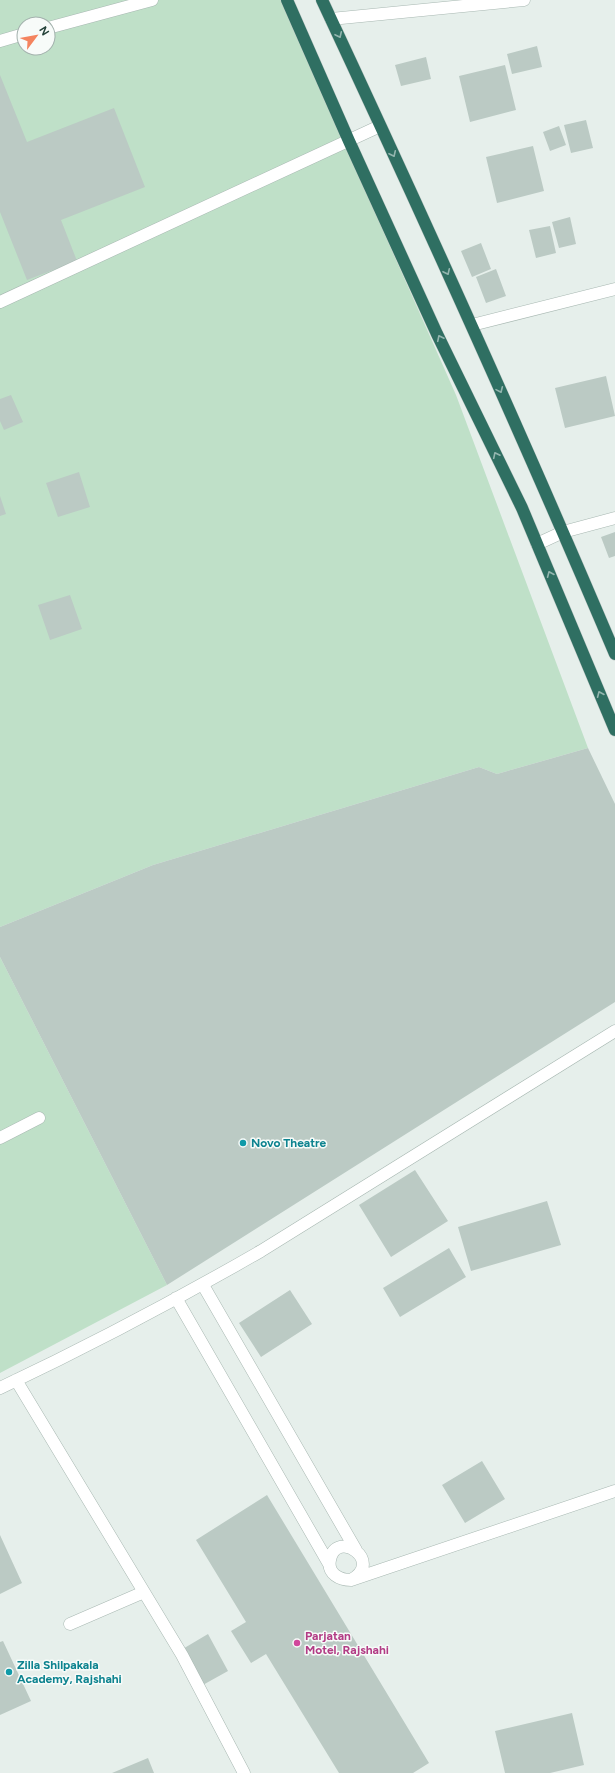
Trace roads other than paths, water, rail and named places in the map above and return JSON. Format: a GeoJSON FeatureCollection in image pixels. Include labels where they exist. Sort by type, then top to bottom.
{"type":"FeatureCollection","features":[{"type":"Feature","properties":{"kind":"highway"},"geometry":{"type":"LineString","coordinates":[[287,0],[349,141],[437,334],[522,508],[615,730]]}},
{"type":"Feature","properties":{"kind":"highway"},"geometry":{"type":"LineString","coordinates":[[322,0],[472,325],[615,654]]}},
{"type":"Feature","properties":{"kind":"street"},"geometry":{"type":"LineString","coordinates":[[56,26],[152,0]]}},
{"type":"Feature","properties":{"kind":"street"},"geometry":{"type":"LineString","coordinates":[[331,19],[524,0]]}},
{"type":"Feature","properties":{"kind":"street"},"geometry":{"type":"LineString","coordinates":[[0,41],[16,36]]}},
{"type":"Feature","properties":{"kind":"street"},"geometry":{"type":"LineString","coordinates":[[0,302],[380,126]]}},
{"type":"Feature","properties":{"kind":"street"},"geometry":{"type":"LineString","coordinates":[[472,325],[615,289]]}},
{"type":"Feature","properties":{"kind":"street"},"geometry":{"type":"LineString","coordinates":[[537,544],[563,532],[615,518]]}},
{"type":"Feature","properties":{"kind":"street"},"geometry":{"type":"LineString","coordinates":[[0,1388],[94,1343],[202,1285],[261,1251],[615,1031]]}},
{"type":"Feature","properties":{"kind":"street"},"geometry":{"type":"LineString","coordinates":[[0,1138],[39,1118]]}},
{"type":"Feature","properties":{"kind":"street"},"geometry":{"type":"LineString","coordinates":[[202,1285],[356,1550],[361,1555],[363,1562],[362,1570],[351,1580]]}},
{"type":"Feature","properties":{"kind":"street"},"geometry":{"type":"LineString","coordinates":[[176,1298],[329,1564],[331,1571],[336,1577],[343,1580],[351,1580],[615,1491]]}},
{"type":"Feature","properties":{"kind":"street"},"geometry":{"type":"LineString","coordinates":[[16,1380],[182,1655],[244,1773]]}},
{"type":"Feature","properties":{"kind":"street"},"geometry":{"type":"LineString","coordinates":[[329,1564],[331,1556],[335,1550],[342,1547],[349,1547],[356,1550]]}},
{"type":"Feature","properties":{"kind":"street"},"geometry":{"type":"LineString","coordinates":[[70,1624],[144,1592]]}},
{"type":"Feature","properties":{"kind":"place","name":"Novo Theatre"},"geometry":{"type":"Point","coordinates":[243,1143]}},
{"type":"Feature","properties":{"kind":"place","name":"Parjatan Motel, Rajshahi"},"geometry":{"type":"Point","coordinates":[297,1643]}},
{"type":"Feature","properties":{"kind":"place","name":"Zilla Shilpakala Academy, Rajshahi"},"geometry":{"type":"Point","coordinates":[9,1672]}}]}
